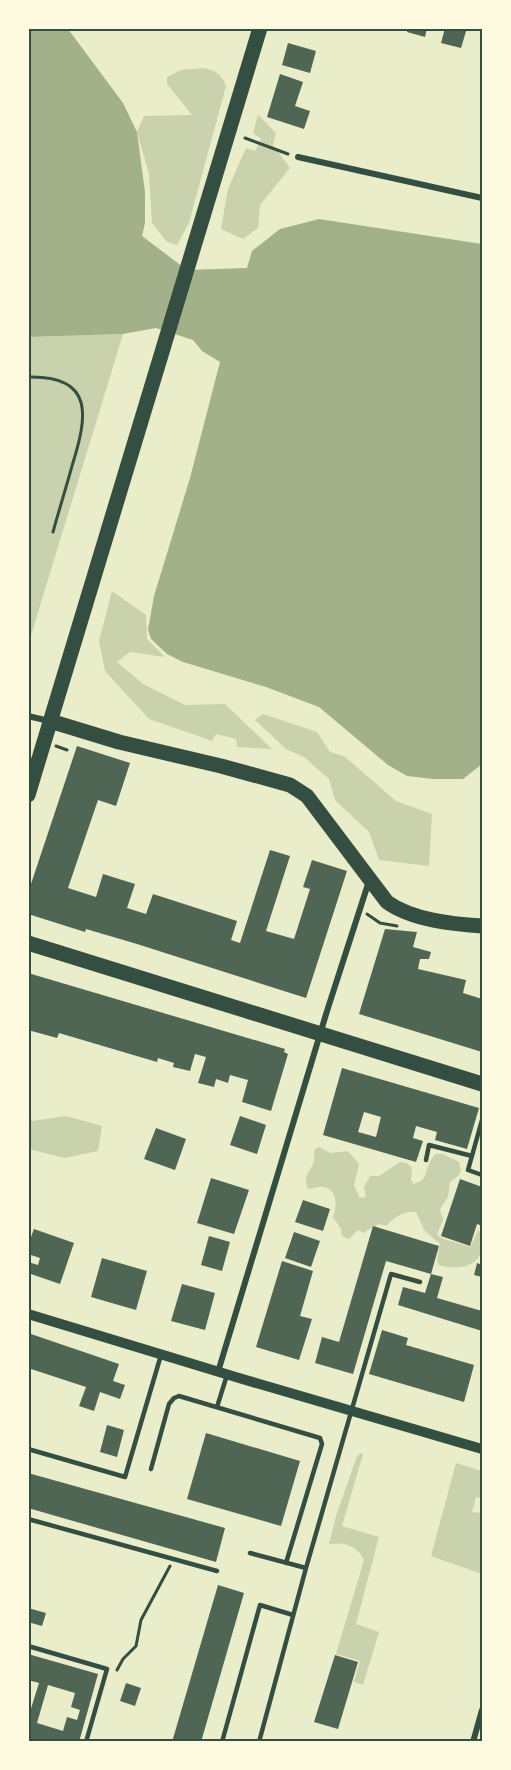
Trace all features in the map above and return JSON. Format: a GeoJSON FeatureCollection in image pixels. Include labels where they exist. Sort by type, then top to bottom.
{"type":"FeatureCollection","features":[{"type":"Feature","properties":{"kind":"main road"},"geometry":{"type":"LineString","coordinates":[[28,795],[260,28]]}},
{"type":"Feature","properties":{"kind":"main road"},"geometry":{"type":"LineString","coordinates":[[50,722],[118,742],[221,766],[298,789],[307,796],[387,902],[398,910],[461,924],[483,926]]}},
{"type":"Feature","properties":{"kind":"main road"},"geometry":{"type":"LineString","coordinates":[[28,943],[483,1084]]}},
{"type":"Feature","properties":{"kind":"street"},"geometry":{"type":"LineString","coordinates":[[298,157],[483,198]]}},
{"type":"Feature","properties":{"kind":"street"},"geometry":{"type":"LineString","coordinates":[[28,716],[50,722]]}},
{"type":"Feature","properties":{"kind":"street"},"geometry":{"type":"LineString","coordinates":[[222,1373],[321,1033],[370,881]]}},
{"type":"Feature","properties":{"kind":"street"},"geometry":{"type":"LineString","coordinates":[[28,1314],[483,1449]]}},
{"type":"Feature","properties":{"kind":"street"},"geometry":{"type":"LineString","coordinates":[[475,1741],[483,1710]]}},
{"type":"Feature","properties":{"kind":"lane"},"geometry":{"type":"LineString","coordinates":[[483,1120],[468,1170],[483,1175]]}},
{"type":"Feature","properties":{"kind":"lane"},"geometry":{"type":"LineString","coordinates":[[426,1160],[429,1145],[472,1156]]}},
{"type":"Feature","properties":{"kind":"lane"},"geometry":{"type":"LineString","coordinates":[[259,1742],[306,1568],[391,1274],[420,1282]]}},
{"type":"Feature","properties":{"kind":"lane"},"geometry":{"type":"LineString","coordinates":[[28,1449],[124,1477],[161,1355]]}},
{"type":"Feature","properties":{"kind":"lane"},"geometry":{"type":"LineString","coordinates":[[218,1407],[222,1373]]}},
{"type":"Feature","properties":{"kind":"lane"},"geometry":{"type":"LineString","coordinates":[[151,1469],[169,1404],[179,1396],[320,1438],[322,1444],[286,1563]]}},
{"type":"Feature","properties":{"kind":"lane"},"geometry":{"type":"LineString","coordinates":[[28,1519],[217,1571]]}},
{"type":"Feature","properties":{"kind":"lane"},"geometry":{"type":"LineString","coordinates":[[250,1553],[306,1568]]}},
{"type":"Feature","properties":{"kind":"lane"},"geometry":{"type":"LineString","coordinates":[[222,1742],[260,1605],[293,1615]]}},
{"type":"Feature","properties":{"kind":"lane"},"geometry":{"type":"LineString","coordinates":[[28,1646],[106,1670],[86,1742]]}},
{"type":"Feature","properties":{"kind":"path"},"geometry":{"type":"LineString","coordinates":[[245,138],[298,157]]}},
{"type":"Feature","properties":{"kind":"path"},"geometry":{"type":"LineString","coordinates":[[28,377],[48,376],[66,383],[79,396],[84,413],[81,437],[53,532]]}},
{"type":"Feature","properties":{"kind":"path"},"geometry":{"type":"LineString","coordinates":[[360,910],[380,923],[400,926]]}},
{"type":"Feature","properties":{"kind":"path"},"geometry":{"type":"LineString","coordinates":[[104,1677],[116,1673],[119,1663],[136,1646],[140,1633],[139,1624],[174,1559]]}},
{"type":"Feature","properties":{"kind":"shaded area"},"geometry":{"type":"Polygon","coordinates":[[[29,29],[68,29],[123,103],[137,132],[145,192],[145,223],[142,236],[187,270],[247,268],[252,251],[280,229],[319,219],[482,244],[482,764],[463,779],[407,776],[388,765],[319,707],[266,687],[183,662],[167,654],[151,639],[148,630],[154,596],[190,478],[220,362],[202,351],[193,340],[156,328],[123,334],[29,337],[29,29]]]}},
{"type":"Feature","properties":{"kind":"shaded area"},"geometry":{"type":"Polygon","coordinates":[[[205,68],[218,74],[226,86],[189,223],[177,245],[167,242],[152,223],[149,174],[137,132],[144,116],[192,115],[167,84],[167,77],[181,70],[205,68]]]}},
{"type":"Feature","properties":{"kind":"shaded area"},"geometry":{"type":"Polygon","coordinates":[[[258,115],[276,133],[273,145],[290,168],[260,205],[258,228],[243,239],[221,229],[228,189],[246,148],[255,151],[261,139],[253,133],[258,115]]]}},
{"type":"Feature","properties":{"kind":"shaded area"},"geometry":{"type":"Polygon","coordinates":[[[123,334],[29,642],[29,337],[123,334]]]}},
{"type":"Feature","properties":{"kind":"shaded area"},"geometry":{"type":"Polygon","coordinates":[[[112,591],[146,615],[147,639],[165,657],[130,652],[117,662],[143,684],[185,705],[225,704],[272,749],[237,747],[236,739],[216,734],[212,741],[149,719],[105,671],[99,641],[112,591]]]}},
{"type":"Feature","properties":{"kind":"shaded area"},"geometry":{"type":"Polygon","coordinates":[[[263,714],[317,732],[330,752],[344,756],[396,801],[432,814],[429,866],[379,860],[369,832],[335,800],[329,779],[304,757],[286,749],[255,720],[263,714]]]}},
{"type":"Feature","properties":{"kind":"shaded area"},"geometry":{"type":"Polygon","coordinates":[[[29,1113],[32,1121],[66,1116],[102,1126],[98,1151],[64,1158],[29,1149],[29,1113]]]}},
{"type":"Feature","properties":{"kind":"shaded area"},"geometry":{"type":"Polygon","coordinates":[[[319,1147],[331,1153],[348,1151],[359,1164],[354,1185],[360,1198],[366,1197],[364,1187],[370,1176],[379,1176],[400,1162],[407,1163],[412,1168],[413,1184],[425,1177],[430,1161],[436,1154],[443,1154],[459,1162],[461,1170],[459,1175],[450,1182],[448,1197],[440,1209],[443,1220],[437,1234],[441,1238],[470,1247],[478,1231],[482,1232],[482,1255],[467,1266],[439,1265],[437,1261],[440,1244],[424,1230],[416,1212],[403,1213],[386,1226],[379,1224],[364,1233],[358,1230],[349,1239],[342,1236],[341,1229],[333,1217],[336,1204],[334,1195],[328,1188],[308,1189],[306,1184],[313,1164],[314,1150],[319,1147]]]}},
{"type":"Feature","properties":{"kind":"shaded area"},"geometry":{"type":"Polygon","coordinates":[[[363,1454],[342,1526],[379,1537],[356,1624],[379,1632],[363,1685],[354,1682],[360,1661],[336,1654],[364,1560],[354,1548],[329,1544],[336,1516],[357,1456],[363,1454]]]}},
{"type":"Feature","properties":{"kind":"shaded area"},"geometry":{"type":"Polygon","coordinates":[[[456,1463],[482,1471],[482,1498],[476,1497],[472,1512],[482,1513],[482,1574],[431,1556],[456,1463]]]}},
{"type":"Feature","properties":{"kind":"building"},"geometry":{"type":"Polygon","coordinates":[[[408,28],[427,28],[425,37],[407,32],[408,28]]]}},
{"type":"Feature","properties":{"kind":"building"},"geometry":{"type":"Polygon","coordinates":[[[445,28],[467,28],[461,48],[441,43],[445,28]]]}},
{"type":"Feature","properties":{"kind":"building"},"geometry":{"type":"Polygon","coordinates":[[[288,43],[316,51],[310,73],[282,65],[288,43]]]}},
{"type":"Feature","properties":{"kind":"building"},"geometry":{"type":"Polygon","coordinates":[[[280,74],[303,82],[295,106],[310,111],[304,129],[267,117],[280,74]]]}},
{"type":"Feature","properties":{"kind":"building"},"geometry":{"type":"Polygon","coordinates":[[[77,746],[130,763],[116,806],[98,800],[68,888],[96,897],[103,874],[135,884],[127,908],[146,914],[153,894],[237,921],[231,940],[240,943],[270,850],[290,856],[266,931],[294,939],[310,889],[303,887],[312,860],[347,871],[306,998],[137,944],[86,929],[85,932],[28,914],[28,893],[77,746]]]}},
{"type":"Feature","properties":{"kind":"building"},"geometry":{"type":"Polygon","coordinates":[[[385,929],[417,932],[413,947],[431,952],[429,959],[420,959],[418,969],[466,980],[463,993],[482,999],[482,1052],[359,1014],[385,929]]]}},
{"type":"Feature","properties":{"kind":"building"},"geometry":{"type":"Polygon","coordinates":[[[28,973],[285,1049],[284,1052],[288,1054],[271,1111],[242,1102],[248,1080],[230,1075],[228,1083],[216,1079],[214,1087],[198,1083],[206,1057],[195,1054],[190,1071],[173,1067],[174,1063],[158,1058],[157,1062],[59,1033],[57,1038],[28,1030],[28,973]]]}},
{"type":"Feature","properties":{"kind":"building"},"geometry":{"type":"Polygon","coordinates":[[[342,1068],[479,1108],[467,1149],[435,1140],[437,1132],[416,1126],[413,1138],[423,1141],[416,1162],[323,1135],[342,1068]],[[364,1112],[358,1132],[376,1137],[381,1117],[364,1112]]]}},
{"type":"Feature","properties":{"kind":"building"},"geometry":{"type":"Polygon","coordinates":[[[240,1116],[266,1125],[257,1154],[230,1145],[240,1116]]]}},
{"type":"Feature","properties":{"kind":"building"},"geometry":{"type":"Polygon","coordinates":[[[156,1128],[186,1139],[175,1170],[144,1159],[156,1128]]]}},
{"type":"Feature","properties":{"kind":"building"},"geometry":{"type":"Polygon","coordinates":[[[211,1178],[249,1190],[234,1234],[197,1223],[211,1178]]]}},
{"type":"Feature","properties":{"kind":"building"},"geometry":{"type":"Polygon","coordinates":[[[460,1179],[482,1187],[482,1226],[477,1224],[470,1246],[441,1236],[460,1179]]]}},
{"type":"Feature","properties":{"kind":"building"},"geometry":{"type":"Polygon","coordinates":[[[303,1200],[330,1209],[323,1231],[295,1222],[303,1200]]]}},
{"type":"Feature","properties":{"kind":"building"},"geometry":{"type":"Polygon","coordinates":[[[373,1226],[439,1246],[431,1274],[386,1261],[353,1374],[315,1363],[322,1337],[339,1342],[373,1226]]]}},
{"type":"Feature","properties":{"kind":"building"},"geometry":{"type":"Polygon","coordinates":[[[34,1229],[74,1243],[60,1284],[28,1273],[28,1262],[38,1265],[40,1258],[28,1254],[28,1245],[34,1229]]]}},
{"type":"Feature","properties":{"kind":"building"},"geometry":{"type":"Polygon","coordinates":[[[294,1232],[320,1241],[311,1267],[285,1258],[294,1232]]]}},
{"type":"Feature","properties":{"kind":"building"},"geometry":{"type":"Polygon","coordinates":[[[209,1236],[230,1242],[222,1271],[201,1265],[209,1236]]]}},
{"type":"Feature","properties":{"kind":"building"},"geometry":{"type":"Polygon","coordinates":[[[102,1258],[147,1271],[136,1310],[91,1297],[102,1258]]]}},
{"type":"Feature","properties":{"kind":"building"},"geometry":{"type":"Polygon","coordinates":[[[282,1261],[313,1271],[300,1316],[312,1319],[299,1360],[256,1347],[282,1261]]]}},
{"type":"Feature","properties":{"kind":"building"},"geometry":{"type":"Polygon","coordinates":[[[477,1263],[482,1265],[482,1277],[474,1275],[477,1263]]]}},
{"type":"Feature","properties":{"kind":"building"},"geometry":{"type":"Polygon","coordinates":[[[431,1274],[443,1277],[437,1298],[482,1311],[482,1331],[398,1305],[403,1287],[425,1293],[431,1274]]]}},
{"type":"Feature","properties":{"kind":"building"},"geometry":{"type":"Polygon","coordinates":[[[182,1284],[215,1293],[205,1330],[171,1321],[182,1284]]]}},
{"type":"Feature","properties":{"kind":"building"},"geometry":{"type":"Polygon","coordinates":[[[382,1330],[408,1338],[406,1345],[474,1365],[464,1402],[369,1374],[382,1330]]]}},
{"type":"Feature","properties":{"kind":"building"},"geometry":{"type":"Polygon","coordinates":[[[28,1333],[119,1364],[113,1381],[125,1385],[120,1399],[100,1392],[94,1411],[79,1406],[86,1387],[28,1368],[28,1333]]]}},
{"type":"Feature","properties":{"kind":"building"},"geometry":{"type":"Polygon","coordinates":[[[107,1425],[124,1430],[117,1457],[100,1452],[107,1425]]]}},
{"type":"Feature","properties":{"kind":"building"},"geometry":{"type":"Polygon","coordinates":[[[206,1433],[300,1461],[281,1526],[187,1499],[206,1433]]]}},
{"type":"Feature","properties":{"kind":"building"},"geometry":{"type":"Polygon","coordinates":[[[28,1473],[225,1528],[216,1562],[28,1508],[28,1473]]]}},
{"type":"Feature","properties":{"kind":"building"},"geometry":{"type":"Polygon","coordinates":[[[218,1585],[244,1593],[201,1742],[172,1742],[218,1585]]]}},
{"type":"Feature","properties":{"kind":"building"},"geometry":{"type":"Polygon","coordinates":[[[28,1608],[46,1613],[42,1626],[28,1622],[28,1608]]]}},
{"type":"Feature","properties":{"kind":"building"},"geometry":{"type":"Polygon","coordinates":[[[28,1654],[98,1674],[79,1742],[28,1742],[28,1718],[39,1683],[28,1680],[28,1654]],[[48,1685],[37,1723],[63,1731],[67,1717],[77,1720],[80,1710],[71,1707],[75,1693],[48,1685]]]}},
{"type":"Feature","properties":{"kind":"building"},"geometry":{"type":"Polygon","coordinates":[[[335,1655],[358,1662],[338,1729],[314,1722],[335,1655]]]}},
{"type":"Feature","properties":{"kind":"building"},"geometry":{"type":"Polygon","coordinates":[[[126,1683],[141,1688],[135,1706],[120,1701],[126,1683]]]}}]}
